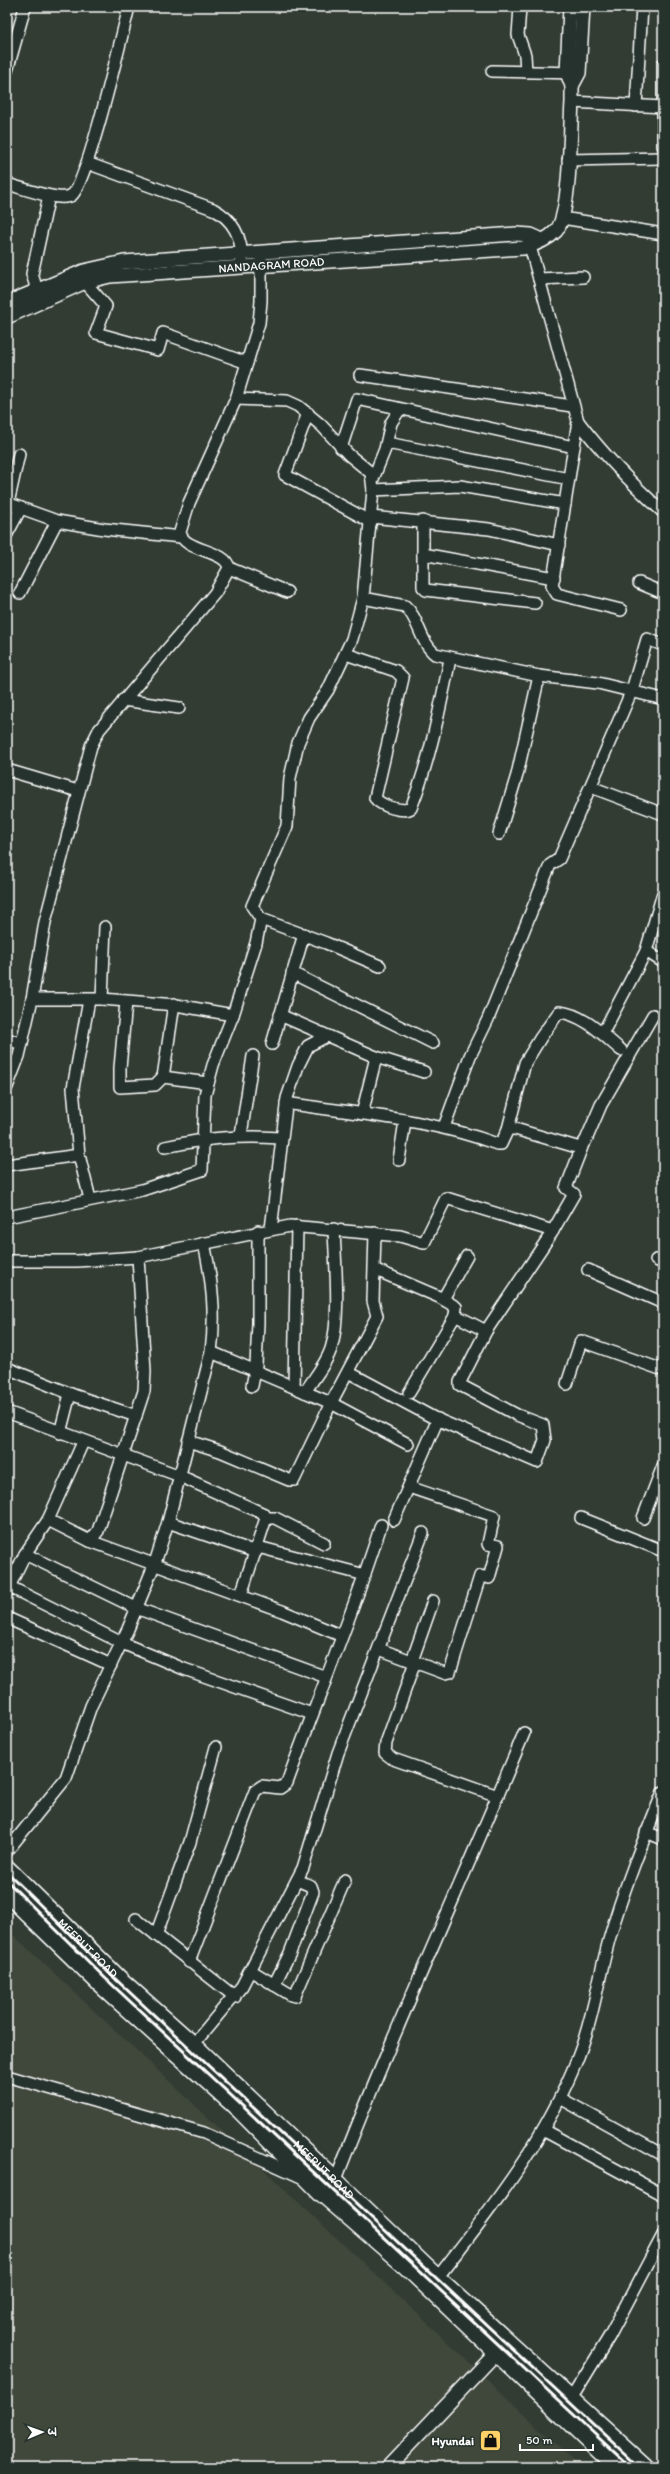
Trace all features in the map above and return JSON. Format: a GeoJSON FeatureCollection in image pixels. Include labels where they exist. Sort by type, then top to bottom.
{"type":"FeatureCollection","features":[{"type":"Feature","properties":{"kind":"main road","name":"MEERUT ROAD"},"geometry":{"type":"LineString","coordinates":[[7,1869],[120,1980],[193,2045],[334,2182],[437,2278],[617,2467]]}},
{"type":"Feature","properties":{"kind":"main road","name":"MEERUT ROAD"},"geometry":{"type":"LineString","coordinates":[[7,1893],[106,1988],[239,2109],[310,2181],[404,2264],[502,2347],[571,2399],[644,2467]]}},
{"type":"Feature","properties":{"kind":"street"},"geometry":{"type":"LineString","coordinates":[[7,71],[25,7]]}},
{"type":"Feature","properties":{"kind":"street"},"geometry":{"type":"LineString","coordinates":[[7,184],[49,196],[71,196],[77,189],[87,163],[129,7]]}},
{"type":"Feature","properties":{"kind":"street"},"geometry":{"type":"LineString","coordinates":[[520,7],[518,35],[525,55],[526,72]]}},
{"type":"Feature","properties":{"kind":"street"},"geometry":{"type":"LineString","coordinates":[[570,7],[573,73]]}},
{"type":"Feature","properties":{"kind":"street"},"geometry":{"type":"LineString","coordinates":[[573,73],[583,7]]}},
{"type":"Feature","properties":{"kind":"street"},"geometry":{"type":"LineString","coordinates":[[636,106],[642,7]]}},
{"type":"Feature","properties":{"kind":"street"},"geometry":{"type":"LineString","coordinates":[[663,64],[663,146]]}},
{"type":"Feature","properties":{"kind":"street"},"geometry":{"type":"LineString","coordinates":[[492,71],[573,73]]}},
{"type":"Feature","properties":{"kind":"street","name":"NANDAGRAM ROAD"},"geometry":{"type":"LineString","coordinates":[[261,259],[392,242],[542,240],[557,230],[565,211],[573,73]]}},
{"type":"Feature","properties":{"kind":"street"},"geometry":{"type":"LineString","coordinates":[[572,102],[662,107]]}},
{"type":"Feature","properties":{"kind":"street"},"geometry":{"type":"LineString","coordinates":[[568,160],[663,158]]}},
{"type":"Feature","properties":{"kind":"street"},"geometry":{"type":"LineString","coordinates":[[87,163],[213,209],[224,215],[233,225],[238,234],[242,260]]}},
{"type":"Feature","properties":{"kind":"street"},"geometry":{"type":"LineString","coordinates":[[38,296],[32,274],[49,196]]}},
{"type":"Feature","properties":{"kind":"street"},"geometry":{"type":"LineString","coordinates":[[562,218],[663,234]]}},
{"type":"Feature","properties":{"kind":"street"},"geometry":{"type":"LineString","coordinates":[[528,240],[572,406],[578,421],[621,472],[663,512]]}},
{"type":"Feature","properties":{"kind":"street","name":"NANDAGRAM ROAD"},"geometry":{"type":"LineString","coordinates":[[7,317],[38,296],[100,265],[261,259],[393,257],[528,240]]}},
{"type":"Feature","properties":{"kind":"street"},"geometry":{"type":"LineString","coordinates":[[392,242],[393,257]]}},
{"type":"Feature","properties":{"kind":"street"},"geometry":{"type":"LineString","coordinates":[[181,537],[181,525],[189,503],[236,399],[259,323],[261,301],[261,259]]}},
{"type":"Feature","properties":{"kind":"street","name":"NANDAGRAM ROAD"},"geometry":{"type":"LineString","coordinates":[[7,303],[110,276],[242,260]]}},
{"type":"Feature","properties":{"kind":"street"},"geometry":{"type":"LineString","coordinates":[[539,279],[583,277]]}},
{"type":"Feature","properties":{"kind":"street"},"geometry":{"type":"LineString","coordinates":[[84,282],[106,306],[96,333],[158,350],[163,333],[247,363]]}},
{"type":"Feature","properties":{"kind":"street"},"geometry":{"type":"LineString","coordinates":[[360,375],[572,406]]}},
{"type":"Feature","properties":{"kind":"street"},"geometry":{"type":"LineString","coordinates":[[236,399],[287,401],[308,413],[341,448],[366,466],[373,484]]}},
{"type":"Feature","properties":{"kind":"street"},"geometry":{"type":"LineString","coordinates":[[341,448],[356,399],[574,447]]}},
{"type":"Feature","properties":{"kind":"street"},"geometry":{"type":"LineString","coordinates":[[380,966],[304,934],[261,919],[252,906],[287,826],[290,778],[298,743],[309,718],[328,690],[346,654],[363,598],[373,484],[387,443],[391,423],[400,409]]}},
{"type":"Feature","properties":{"kind":"street"},"geometry":{"type":"LineString","coordinates":[[308,413],[285,475],[371,520],[423,522],[489,529],[559,544]]}},
{"type":"Feature","properties":{"kind":"street"},"geometry":{"type":"LineString","coordinates":[[578,421],[552,586],[558,594],[622,610]]}},
{"type":"Feature","properties":{"kind":"street"},"geometry":{"type":"LineString","coordinates":[[387,443],[569,479]]}},
{"type":"Feature","properties":{"kind":"street"},"geometry":{"type":"LineString","coordinates":[[19,454],[8,503],[57,521],[104,529],[181,537],[224,559],[230,568],[287,592]]}},
{"type":"Feature","properties":{"kind":"street"},"geometry":{"type":"LineString","coordinates":[[373,484],[460,486],[565,504]]}},
{"type":"Feature","properties":{"kind":"street"},"geometry":{"type":"LineString","coordinates":[[7,534],[21,508]]}},
{"type":"Feature","properties":{"kind":"street"},"geometry":{"type":"LineString","coordinates":[[20,593],[57,521]]}},
{"type":"Feature","properties":{"kind":"street"},"geometry":{"type":"LineString","coordinates":[[423,522],[423,587],[426,590],[535,603]]}},
{"type":"Feature","properties":{"kind":"street"},"geometry":{"type":"LineString","coordinates":[[423,554],[554,578]]}},
{"type":"Feature","properties":{"kind":"street"},"geometry":{"type":"LineString","coordinates":[[7,1087],[22,1044],[32,999],[45,922],[91,746],[99,730],[123,700],[215,593],[230,568]]}},
{"type":"Feature","properties":{"kind":"street"},"geometry":{"type":"LineString","coordinates":[[639,583],[663,593]]}},
{"type":"Feature","properties":{"kind":"street"},"geometry":{"type":"LineString","coordinates":[[363,598],[405,606],[410,610],[428,648],[434,654],[450,659],[540,676],[598,683],[632,690],[663,699]]}},
{"type":"Feature","properties":{"kind":"street"},"geometry":{"type":"LineString","coordinates":[[444,1127],[470,1056],[488,1019],[550,865],[559,859],[632,690],[647,639],[663,645]]}},
{"type":"Feature","properties":{"kind":"street"},"geometry":{"type":"LineString","coordinates":[[346,654],[396,672],[403,678],[375,798],[383,805],[406,810],[411,808],[424,764],[440,708],[450,659]]}},
{"type":"Feature","properties":{"kind":"street"},"geometry":{"type":"LineString","coordinates":[[499,834],[516,775],[540,676]]}},
{"type":"Feature","properties":{"kind":"street"},"geometry":{"type":"LineString","coordinates":[[123,700],[179,708]]}},
{"type":"Feature","properties":{"kind":"street"},"geometry":{"type":"LineString","coordinates":[[7,770],[78,791]]}},
{"type":"Feature","properties":{"kind":"street"},"geometry":{"type":"LineString","coordinates":[[591,787],[663,814]]}},
{"type":"Feature","properties":{"kind":"street"},"geometry":{"type":"LineString","coordinates":[[600,1032],[606,1027],[646,951],[663,893]]}},
{"type":"Feature","properties":{"kind":"street"},"geometry":{"type":"LineString","coordinates":[[7,1217],[90,1199],[142,1190],[202,1170],[205,1095],[250,968],[261,919]]}},
{"type":"Feature","properties":{"kind":"street"},"geometry":{"type":"LineString","coordinates":[[102,999],[105,927]]}},
{"type":"Feature","properties":{"kind":"street"},"geometry":{"type":"LineString","coordinates":[[272,1044],[304,934]]}},
{"type":"Feature","properties":{"kind":"street"},"geometry":{"type":"LineString","coordinates":[[646,951],[663,962]]}},
{"type":"Feature","properties":{"kind":"street"},"geometry":{"type":"LineString","coordinates":[[292,973],[433,1043]]}},
{"type":"Feature","properties":{"kind":"street"},"geometry":{"type":"LineString","coordinates":[[32,999],[102,999],[126,1002],[174,1004],[233,1015]]}},
{"type":"Feature","properties":{"kind":"street"},"geometry":{"type":"LineString","coordinates":[[89,1000],[73,1088],[79,1155],[90,1199]]}},
{"type":"Feature","properties":{"kind":"street"},"geometry":{"type":"LineString","coordinates":[[126,1002],[120,1068],[120,1086],[155,1085],[163,1077],[174,1004]]}},
{"type":"Feature","properties":{"kind":"street"},"geometry":{"type":"LineString","coordinates":[[286,1103],[444,1127],[499,1144],[508,1129],[526,1063],[541,1037],[559,1012],[570,1013],[600,1032],[621,1050]]}},
{"type":"Feature","properties":{"kind":"street"},"geometry":{"type":"LineString","coordinates":[[280,1015],[376,1057],[424,1072]]}},
{"type":"Feature","properties":{"kind":"street"},"geometry":{"type":"LineString","coordinates":[[348,1372],[438,1420],[536,1462],[545,1440],[543,1425],[517,1416],[460,1385],[460,1382],[486,1330],[553,1231],[574,1194],[566,1188],[598,1110],[653,1015]]}},
{"type":"Feature","properties":{"kind":"street"},"geometry":{"type":"LineString","coordinates":[[270,1229],[280,1138],[286,1103],[298,1066],[308,1046],[327,1036]]}},
{"type":"Feature","properties":{"kind":"street"},"geometry":{"type":"LineString","coordinates":[[7,1039],[22,1044]]}},
{"type":"Feature","properties":{"kind":"street"},"geometry":{"type":"LineString","coordinates":[[241,1135],[253,1056]]}},
{"type":"Feature","properties":{"kind":"street"},"geometry":{"type":"LineString","coordinates":[[362,1114],[376,1057]]}},
{"type":"Feature","properties":{"kind":"street"},"geometry":{"type":"LineString","coordinates":[[163,1077],[208,1083]]}},
{"type":"Feature","properties":{"kind":"street"},"geometry":{"type":"LineString","coordinates":[[399,1160],[405,1121]]}},
{"type":"Feature","properties":{"kind":"street"},"geometry":{"type":"LineString","coordinates":[[508,1129],[515,1129],[577,1148],[582,1147]]}},
{"type":"Feature","properties":{"kind":"street"},"geometry":{"type":"LineString","coordinates":[[165,1147],[203,1139],[241,1135],[280,1138]]}},
{"type":"Feature","properties":{"kind":"street"},"geometry":{"type":"LineString","coordinates":[[7,1165],[79,1155]]}},
{"type":"Feature","properties":{"kind":"street"},"geometry":{"type":"LineString","coordinates":[[7,1261],[76,1261],[138,1257],[258,1231],[297,1226],[408,1237],[424,1243],[446,1198],[553,1231]]}},
{"type":"Feature","properties":{"kind":"street"},"geometry":{"type":"LineString","coordinates":[[294,1387],[297,1226]]}},
{"type":"Feature","properties":{"kind":"street"},"geometry":{"type":"LineString","coordinates":[[305,1392],[326,1358],[332,1344],[335,1309],[334,1229]]}},
{"type":"Feature","properties":{"kind":"street"},"geometry":{"type":"LineString","coordinates":[[252,1386],[258,1330],[258,1231]]}},
{"type":"Feature","properties":{"kind":"street"},"geometry":{"type":"LineString","coordinates":[[188,1441],[220,1451],[292,1481],[298,1475],[331,1403],[377,1316],[374,1301],[376,1270],[375,1233]]}},
{"type":"Feature","properties":{"kind":"street"},"geometry":{"type":"LineString","coordinates":[[7,1851],[66,1778],[91,1706],[122,1643],[154,1563],[168,1522],[211,1352],[214,1324],[213,1287],[204,1243]]}},
{"type":"Feature","properties":{"kind":"street"},"geometry":{"type":"LineString","coordinates":[[443,1298],[466,1256]]}},
{"type":"Feature","properties":{"kind":"street"},"geometry":{"type":"LineString","coordinates":[[90,1540],[98,1531],[124,1455],[146,1381],[138,1257]]}},
{"type":"Feature","properties":{"kind":"street"},"geometry":{"type":"LineString","coordinates":[[376,1270],[443,1298],[456,1307],[455,1315],[409,1393]]}},
{"type":"Feature","properties":{"kind":"street"},"geometry":{"type":"LineString","coordinates":[[588,1270],[663,1303]]}},
{"type":"Feature","properties":{"kind":"street"},"geometry":{"type":"LineString","coordinates":[[455,1315],[486,1330]]}},
{"type":"Feature","properties":{"kind":"street"},"geometry":{"type":"LineString","coordinates":[[567,1384],[581,1341],[663,1370]]}},
{"type":"Feature","properties":{"kind":"street"},"geometry":{"type":"LineString","coordinates":[[211,1352],[254,1372],[331,1403],[408,1444]]}},
{"type":"Feature","properties":{"kind":"street"},"geometry":{"type":"LineString","coordinates":[[7,1368],[70,1394],[136,1416]]}},
{"type":"Feature","properties":{"kind":"street"},"geometry":{"type":"LineString","coordinates":[[60,1433],[70,1394]]}},
{"type":"Feature","properties":{"kind":"street"},"geometry":{"type":"LineString","coordinates":[[7,1412],[83,1442],[124,1455],[180,1476],[264,1514],[266,1518]]}},
{"type":"Feature","properties":{"kind":"street"},"geometry":{"type":"LineString","coordinates":[[394,1520],[438,1420]]}},
{"type":"Feature","properties":{"kind":"street"},"geometry":{"type":"LineString","coordinates":[[83,1442],[48,1520],[25,1554],[11,1580],[9,1589],[122,1643],[184,1669],[312,1714]]}},
{"type":"Feature","properties":{"kind":"street"},"geometry":{"type":"LineString","coordinates":[[643,1518],[663,1466]]}},
{"type":"Feature","properties":{"kind":"street"},"geometry":{"type":"LineString","coordinates":[[379,1649],[444,1673],[450,1672],[480,1576],[489,1578],[498,1546],[488,1544],[494,1516],[409,1487]]}},
{"type":"Feature","properties":{"kind":"street"},"geometry":{"type":"LineString","coordinates":[[266,1518],[275,1518],[324,1543]]}},
{"type":"Feature","properties":{"kind":"street"},"geometry":{"type":"LineString","coordinates":[[241,1595],[266,1518]]}},
{"type":"Feature","properties":{"kind":"street"},"geometry":{"type":"LineString","coordinates":[[581,1518],[663,1552]]}},
{"type":"Feature","properties":{"kind":"street"},"geometry":{"type":"LineString","coordinates":[[48,1520],[90,1540],[241,1595],[342,1636]]}},
{"type":"Feature","properties":{"kind":"street"},"geometry":{"type":"LineString","coordinates":[[168,1522],[257,1549],[365,1575]]}},
{"type":"Feature","properties":{"kind":"street"},"geometry":{"type":"LineString","coordinates":[[189,1962],[255,1791],[262,1786],[280,1788],[287,1783],[365,1575],[381,1525]]}},
{"type":"Feature","properties":{"kind":"street"},"geometry":{"type":"LineString","coordinates":[[193,2045],[235,1997],[297,1880],[338,1752],[424,1533]]}},
{"type":"Feature","properties":{"kind":"street"},"geometry":{"type":"LineString","coordinates":[[25,1554],[136,1608],[326,1677]]}},
{"type":"Feature","properties":{"kind":"street"},"geometry":{"type":"LineString","coordinates":[[433,1601],[386,1743],[385,1753],[393,1759],[498,1796]]}},
{"type":"Feature","properties":{"kind":"street"},"geometry":{"type":"LineString","coordinates":[[7,1618],[111,1665]]}},
{"type":"Feature","properties":{"kind":"street"},"geometry":{"type":"LineString","coordinates":[[334,2182],[377,2072],[524,1734]]}},
{"type":"Feature","properties":{"kind":"street"},"geometry":{"type":"LineString","coordinates":[[156,1935],[190,1842],[216,1747]]}},
{"type":"Feature","properties":{"kind":"street"},"geometry":{"type":"LineString","coordinates":[[437,2278],[502,2195],[543,2130],[560,2098],[578,2058],[592,2018],[609,1941],[646,1832],[663,1792]]}},
{"type":"Feature","properties":{"kind":"street"},"geometry":{"type":"LineString","coordinates":[[646,1832],[663,1839]]}},
{"type":"Feature","properties":{"kind":"street"},"geometry":{"type":"LineString","coordinates":[[274,1985],[290,1954],[313,1892],[311,1886],[297,1880]]}},
{"type":"Feature","properties":{"kind":"street"},"geometry":{"type":"LineString","coordinates":[[250,1970],[291,1995],[297,1993],[345,1880]]}},
{"type":"Feature","properties":{"kind":"street"},"geometry":{"type":"LineString","coordinates":[[136,1919],[235,1997]]}},
{"type":"Feature","properties":{"kind":"street"},"geometry":{"type":"LineString","coordinates":[[7,2076],[204,2133],[310,2181]]}},
{"type":"Feature","properties":{"kind":"street"},"geometry":{"type":"LineString","coordinates":[[560,2098],[663,2155]]}},
{"type":"Feature","properties":{"kind":"street"},"geometry":{"type":"LineString","coordinates":[[543,2130],[663,2195]]}},
{"type":"Feature","properties":{"kind":"street"},"geometry":{"type":"LineString","coordinates":[[571,2399],[609,2336],[663,2235]]}},
{"type":"Feature","properties":{"kind":"street"},"geometry":{"type":"LineString","coordinates":[[388,2467],[502,2347]]}},
{"type":"Feature","properties":{"kind":"shaded area"},"geometry":{"type":"Polygon","coordinates":[[[7,1929],[581,2467],[7,2467],[7,1929]]]}},
{"type":"Feature","properties":{"kind":"railway"},"geometry":{"type":"LineString","coordinates":[[7,1872],[110,1974],[639,2467]]}},
{"type":"Feature","properties":{"kind":"railway"},"geometry":{"type":"LineString","coordinates":[[7,1881],[105,1978],[630,2467]]}},
{"type":"Feature","properties":{"kind":"place","name":"Hyundai"},"geometry":{"type":"Point","coordinates":[490,2441]}}]}
